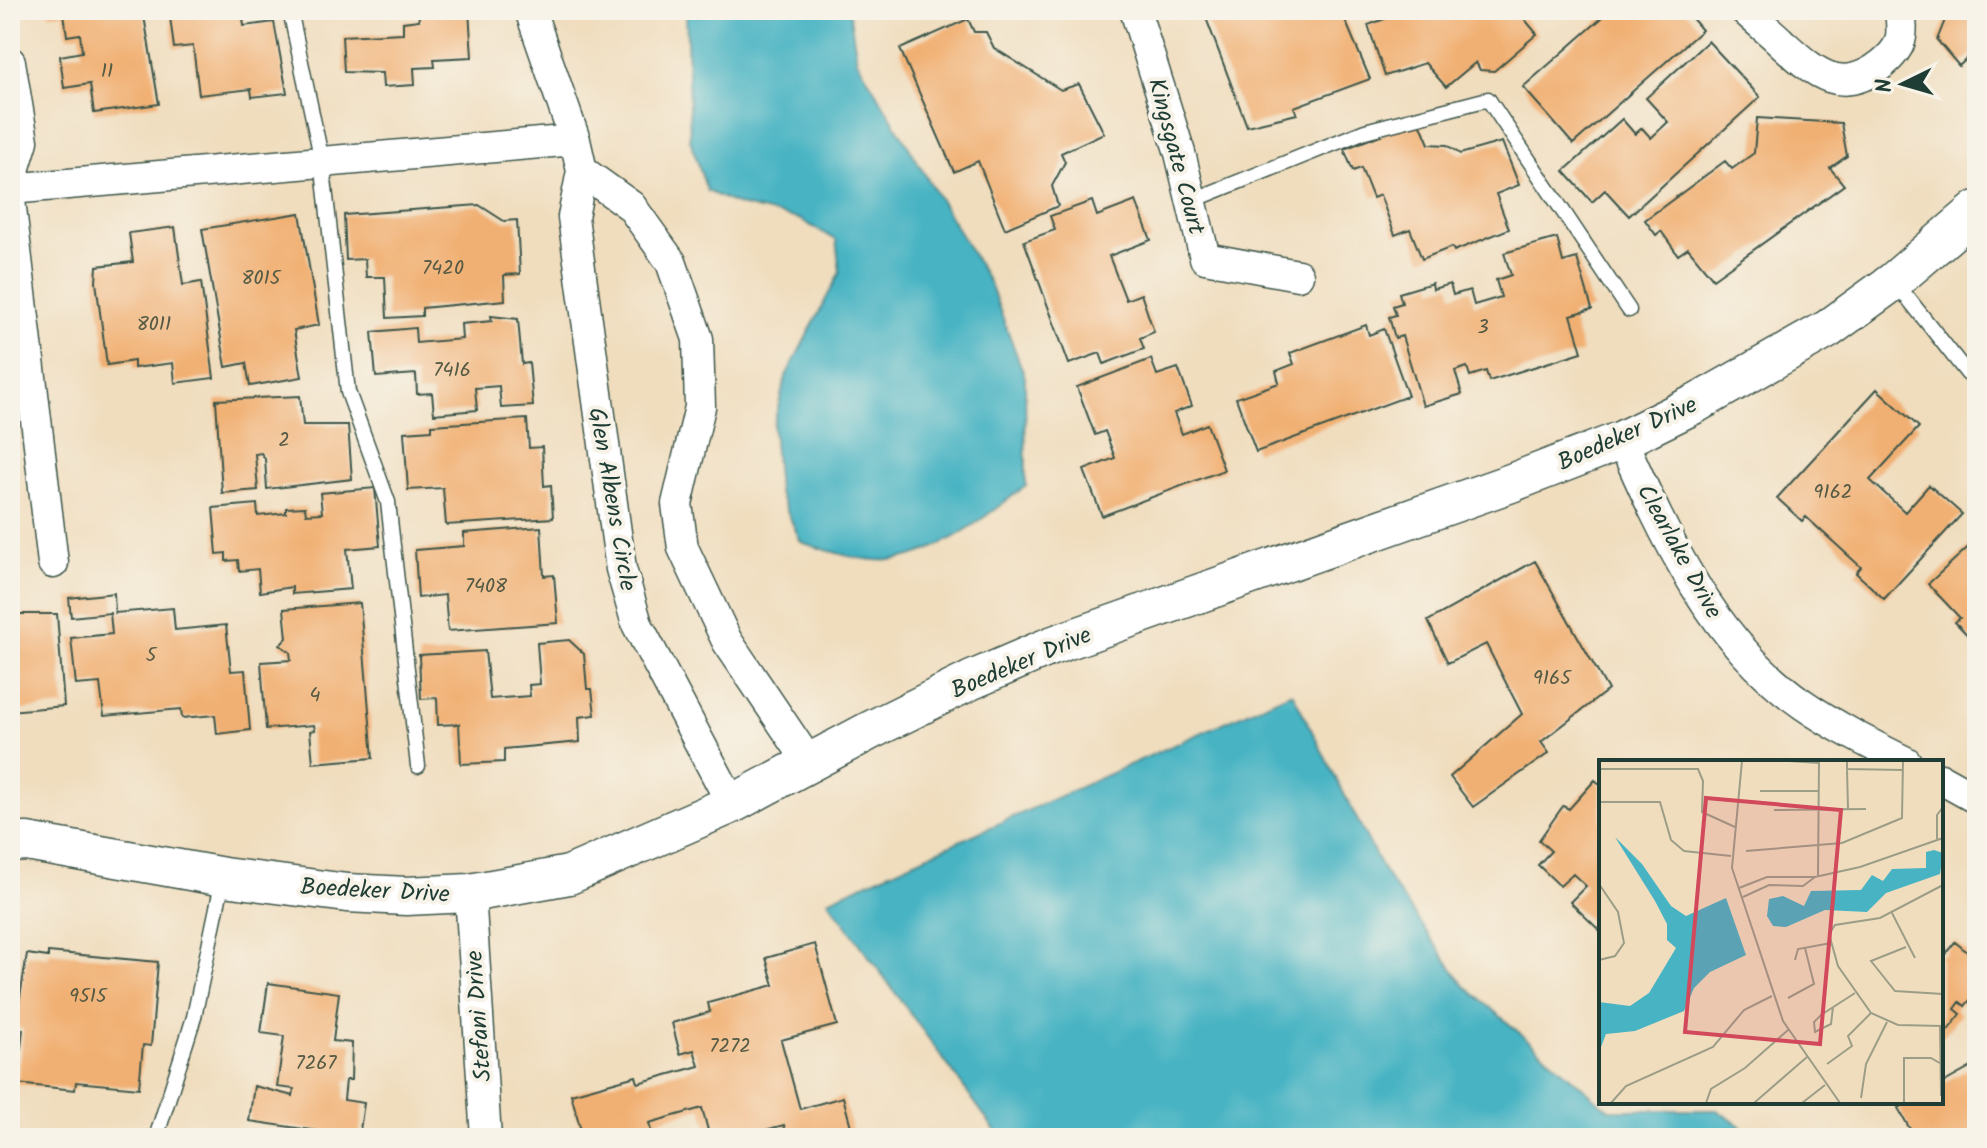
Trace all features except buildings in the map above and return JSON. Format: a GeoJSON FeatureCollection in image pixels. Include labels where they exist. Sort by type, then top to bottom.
{"type":"FeatureCollection","features":[{"type":"Feature","properties":{"kind":"street","name":"Glen Albens Circle"},"geometry":{"type":"LineString","coordinates":[[530,10],[575,140],[582,171],[573,217],[621,569],[637,624],[732,804]]}},
{"type":"Feature","properties":{"kind":"street","name":"Kingsgate Court"},"geometry":{"type":"LineString","coordinates":[[1135,10],[1180,153],[1205,258],[1298,275]]}},
{"type":"Feature","properties":{"kind":"street"},"geometry":{"type":"LineString","coordinates":[[1745,10],[1812,71],[1838,80],[1857,79],[1893,55],[1903,36],[1900,10]]}},
{"type":"Feature","properties":{"kind":"street"},"geometry":{"type":"LineString","coordinates":[[10,62],[23,141],[10,186],[575,140]]}},
{"type":"Feature","properties":{"kind":"street"},"geometry":{"type":"LineString","coordinates":[[582,171],[631,206],[671,262],[698,339],[700,407],[677,504],[683,548],[727,641],[810,764]]}},
{"type":"Feature","properties":{"kind":"street"},"geometry":{"type":"LineString","coordinates":[[10,200],[53,563]]}},
{"type":"Feature","properties":{"kind":"street","name":"Boedeker Drive"},"geometry":{"type":"LineString","coordinates":[[10,843],[27,842],[224,877],[347,893],[406,896],[470,893],[569,875],[732,804],[972,680],[1051,646],[1511,483],[1622,440],[1697,403],[1828,329],[1894,281],[1977,210]]}},
{"type":"Feature","properties":{"kind":"street","name":"Clearlake Drive"},"geometry":{"type":"LineString","coordinates":[[1622,440],[1665,534],[1719,623],[1758,665],[1803,704],[1902,760]]}},
{"type":"Feature","properties":{"kind":"street"},"geometry":{"type":"LineString","coordinates":[[1943,780],[1977,799]]}},
{"type":"Feature","properties":{"kind":"street","name":"Stefani Drive"},"geometry":{"type":"LineString","coordinates":[[470,893],[486,1138]]}},
{"type":"Feature","properties":{"kind":"lane"},"geometry":{"type":"LineString","coordinates":[[290,10],[322,161],[348,392],[388,502],[418,766]]}},
{"type":"Feature","properties":{"kind":"lane"},"geometry":{"type":"LineString","coordinates":[[1191,201],[1365,131],[1488,99],[1629,310]]}},
{"type":"Feature","properties":{"kind":"lane"},"geometry":{"type":"LineString","coordinates":[[1894,281],[1967,373],[1977,381]]}},
{"type":"Feature","properties":{"kind":"lane"},"geometry":{"type":"LineString","coordinates":[[156,1138],[194,1017],[224,877]]}},
{"type":"Feature","properties":{"kind":"water"},"geometry":{"type":"Polygon","coordinates":[[[686,10],[849,10],[857,60],[990,284],[1025,377],[1026,486],[950,540],[916,554],[887,560],[849,556],[801,542],[778,492],[773,427],[786,376],[840,272],[836,240],[799,219],[738,205],[707,191],[690,139],[686,10]]]}},
{"type":"Feature","properties":{"kind":"water"},"geometry":{"type":"Polygon","coordinates":[[[1292,692],[1384,872],[1464,985],[1609,1110],[1717,1110],[1758,1138],[998,1138],[828,900],[1292,692]]]}}]}
